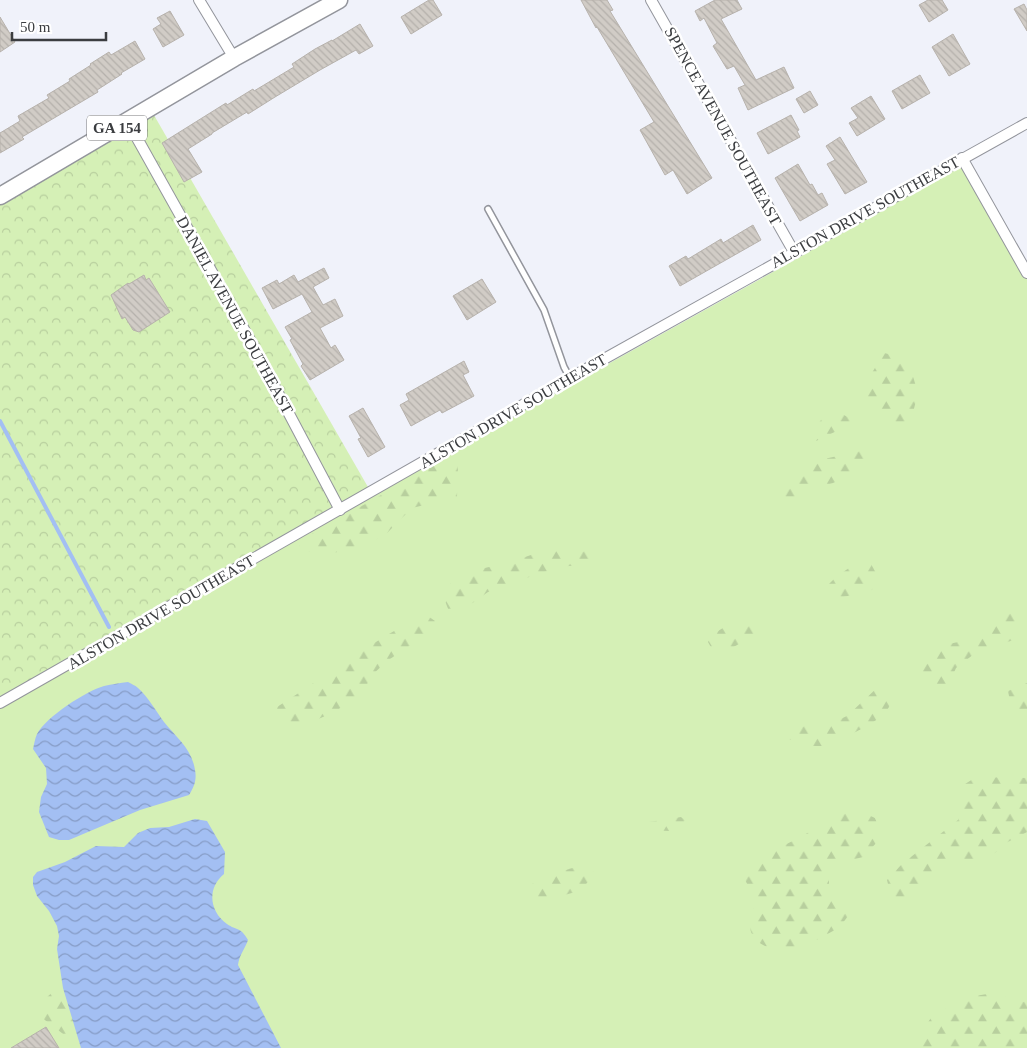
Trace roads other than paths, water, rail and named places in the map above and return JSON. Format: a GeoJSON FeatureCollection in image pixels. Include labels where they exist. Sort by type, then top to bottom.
{"type":"FeatureCollection","features":[{"type":"Feature","properties":{"kind":"main road","name":"GA 154"},"geometry":{"type":"LineString","coordinates":[[0,196],[234,58],[339,0]]}},
{"type":"Feature","properties":{"kind":"street"},"geometry":{"type":"LineString","coordinates":[[199,0],[234,58]]}},
{"type":"Feature","properties":{"kind":"street","name":"SPENCE AVENUE SOUTHEAST"},"geometry":{"type":"LineString","coordinates":[[651,0],[794,252]]}},
{"type":"Feature","properties":{"kind":"street","name":"DANIEL AVENUE SOUTHEAST"},"geometry":{"type":"LineString","coordinates":[[128,122],[250,340],[340,510]]}},
{"type":"Feature","properties":{"kind":"street","name":"ALSTON DRIVE SOUTHEAST"},"geometry":{"type":"LineString","coordinates":[[2,698],[1027,123]]}},
{"type":"Feature","properties":{"kind":"street"},"geometry":{"type":"LineString","coordinates":[[962,158],[1027,273]]}},
{"type":"Feature","properties":{"kind":"lane"},"geometry":{"type":"LineString","coordinates":[[488,209],[544,310],[564,367],[570,378]]}},
{"type":"Feature","properties":{"kind":"water"},"geometry":{"type":"Polygon","coordinates":[[[128,682],[137,687],[145,696],[191,756],[196,774],[189,795],[140,810],[69,840],[49,837],[39,812],[41,797],[47,784],[46,768],[33,749],[37,734],[57,713],[87,693],[104,686],[128,682]]]}},
{"type":"Feature","properties":{"kind":"water"},"geometry":{"type":"Polygon","coordinates":[[[195,819],[207,821],[225,852],[224,874],[215,886],[213,893],[214,906],[221,919],[240,931],[248,940],[238,965],[281,1048],[81,1048],[63,988],[57,949],[59,936],[57,926],[49,911],[37,896],[33,885],[33,877],[37,872],[65,862],[96,846],[124,847],[138,833],[150,828],[169,827],[195,819]]]}},
{"type":"Feature","properties":{"kind":"waterway"},"geometry":{"type":"LineString","coordinates":[[0,421],[109,627]]}}]}
